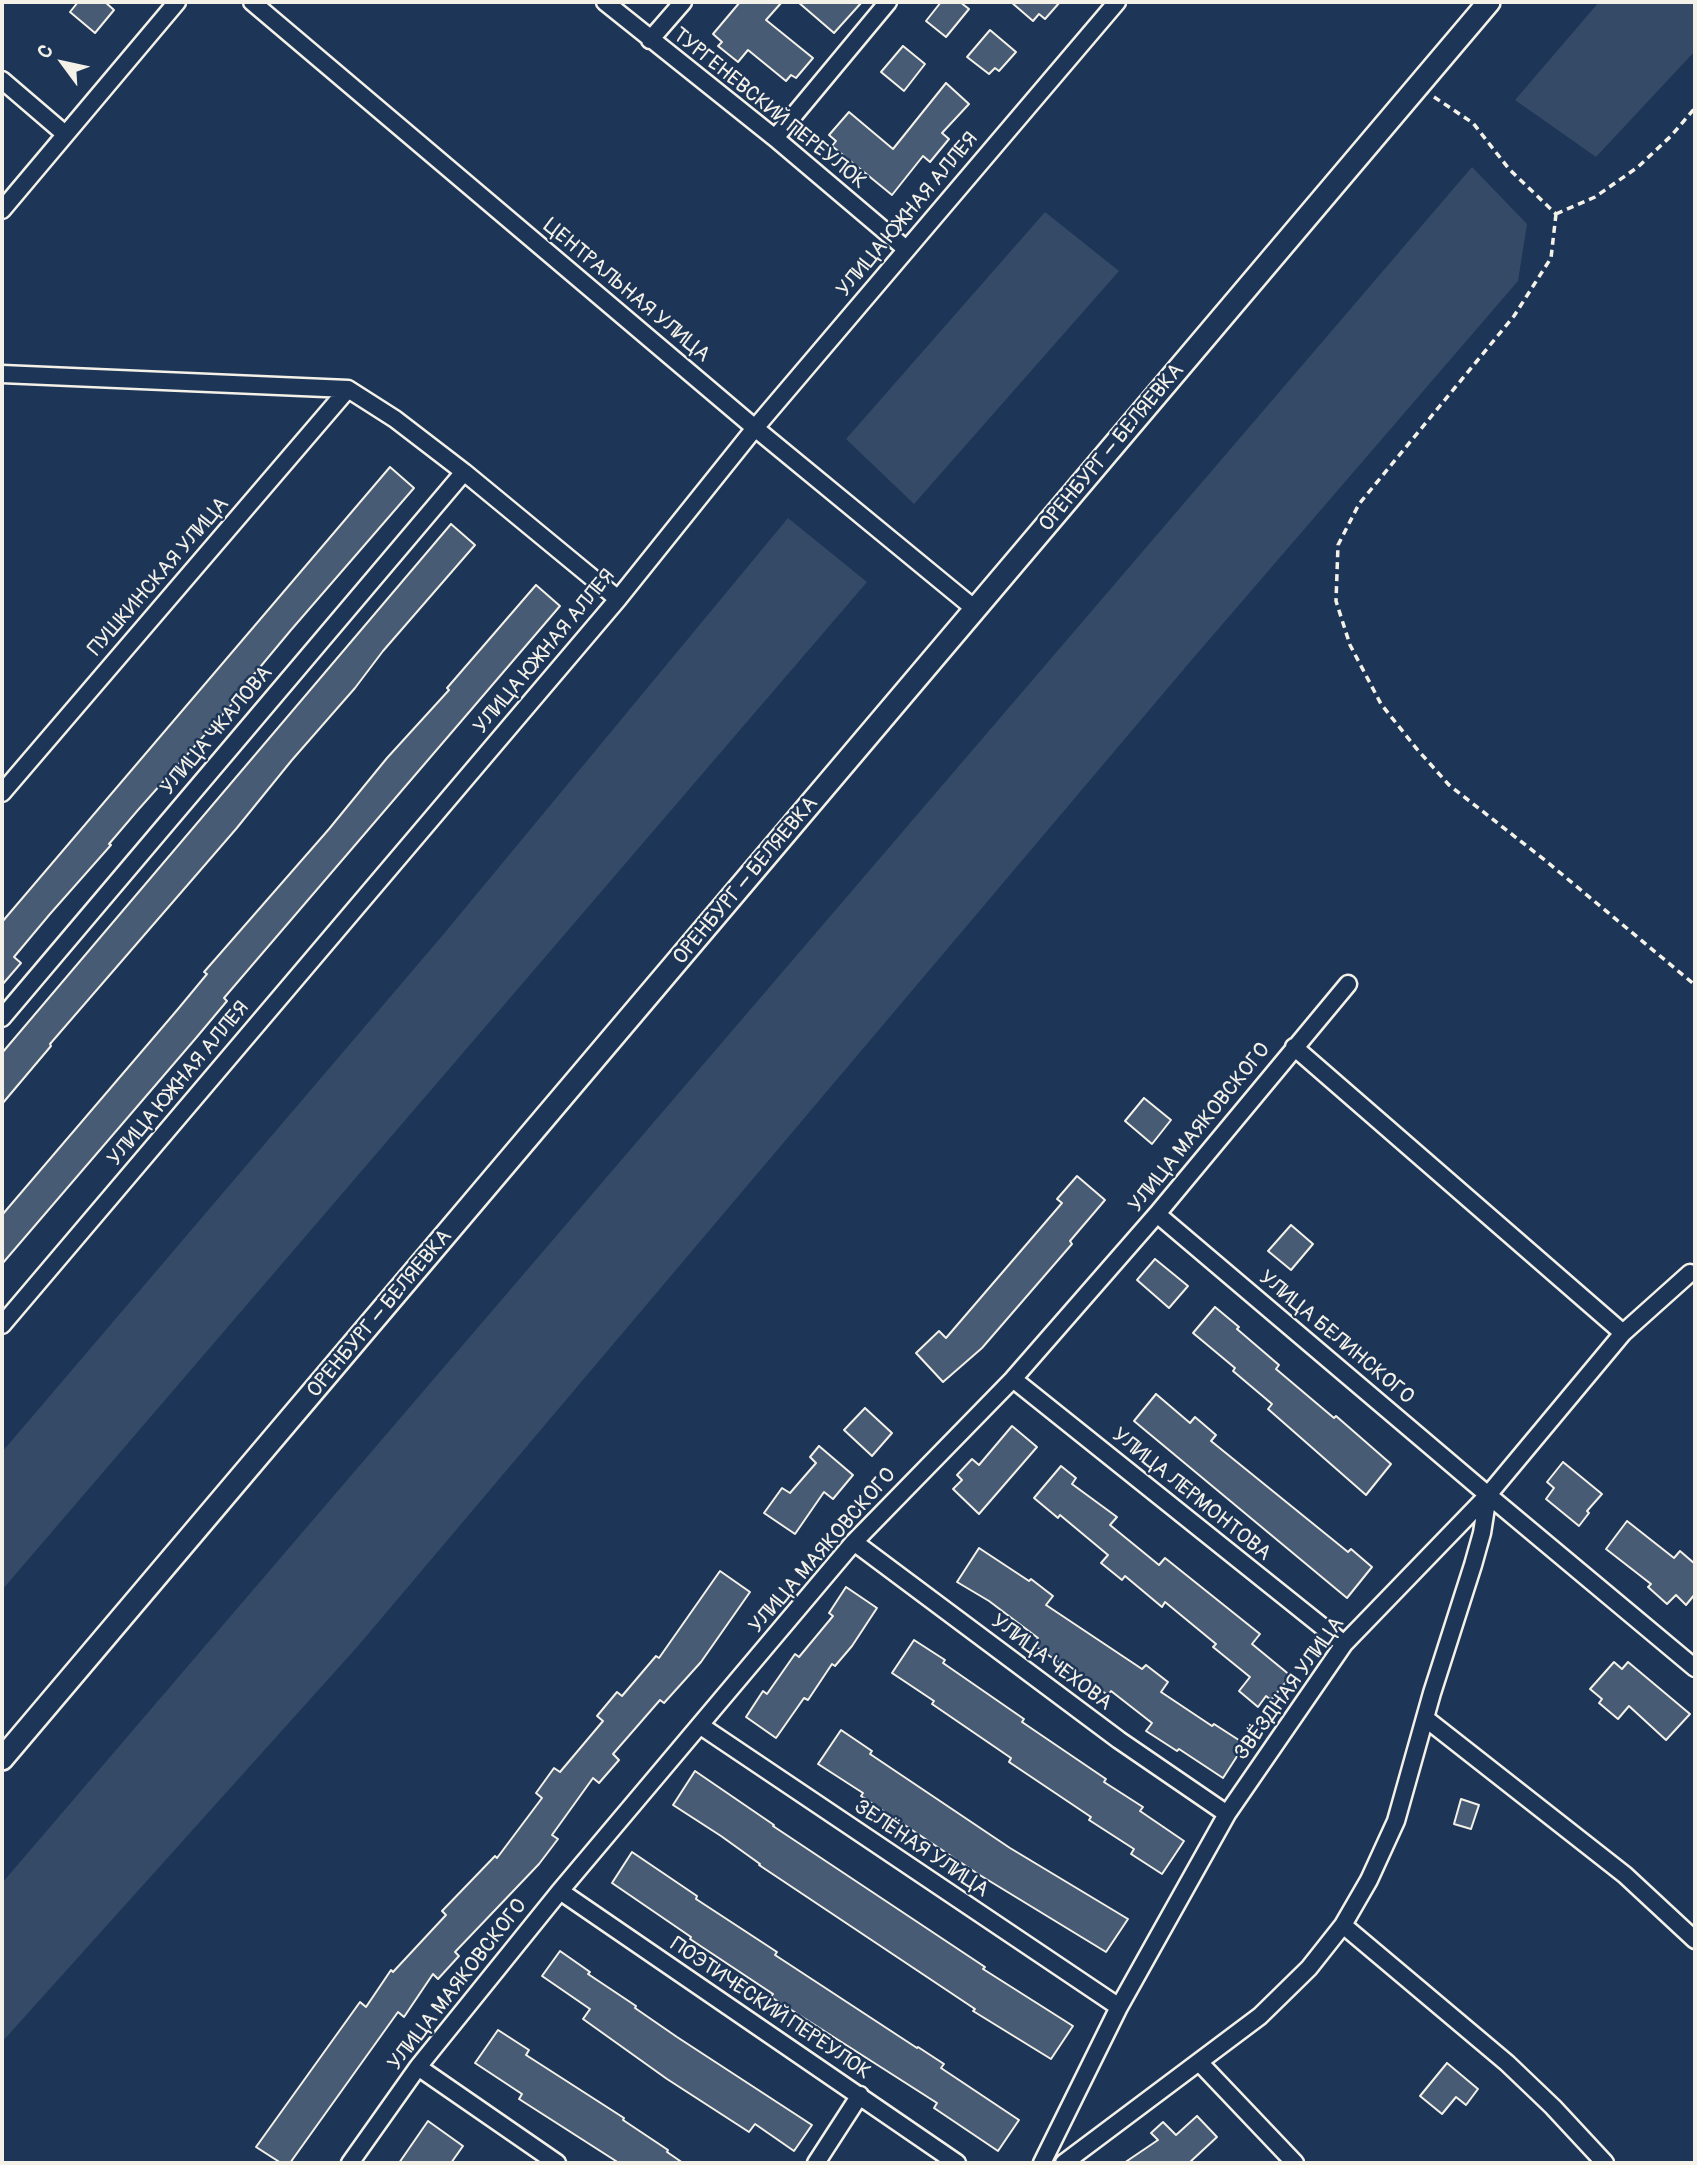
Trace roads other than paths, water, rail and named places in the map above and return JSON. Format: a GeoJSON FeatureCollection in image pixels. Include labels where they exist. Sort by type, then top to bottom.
{"type":"FeatureCollection","features":[{"type":"Feature","properties":{"kind":"main road","name":"ОРЕНБУРГ – БЕЛЯЕВКА"},"geometry":{"type":"LineString","coordinates":[[2,1759],[1489,2]]}},
{"type":"Feature","properties":{"kind":"street"},"geometry":{"type":"LineString","coordinates":[[2,210],[177,2]]}},
{"type":"Feature","properties":{"kind":"street","name":"ЦЕНТРАЛЬНАЯ УЛИЦА"},"geometry":{"type":"LineString","coordinates":[[252,2],[755,428],[975,609]]}},
{"type":"Feature","properties":{"kind":"street","name":"ТУРГЕНЕВСКИЙ ПЕРЕУЛОК"},"geometry":{"type":"LineString","coordinates":[[605,2],[775,138],[906,249]]}},
{"type":"Feature","properties":{"kind":"street"},"geometry":{"type":"LineString","coordinates":[[650,40],[683,2]]}},
{"type":"Feature","properties":{"kind":"street"},"geometry":{"type":"LineString","coordinates":[[775,138],[888,2]]}},
{"type":"Feature","properties":{"kind":"street","name":"УЛИЦА ЮЖНАЯ АЛЛЕЯ"},"geometry":{"type":"LineString","coordinates":[[2,1325],[618,599],[755,428],[1117,2]]}},
{"type":"Feature","properties":{"kind":"street"},"geometry":{"type":"LineString","coordinates":[[2,80],[65,134]]}},
{"type":"Feature","properties":{"kind":"street"},"geometry":{"type":"LineString","coordinates":[[2,374],[348,389],[395,419],[464,472],[618,599]]}},
{"type":"Feature","properties":{"kind":"street","name":"ПУШКИНСКАЯ УЛИЦА"},"geometry":{"type":"LineString","coordinates":[[2,793],[348,389]]}},
{"type":"Feature","properties":{"kind":"street","name":"УЛИЦА ЧКАЛОВА"},"geometry":{"type":"LineString","coordinates":[[2,1018],[464,472]]}},
{"type":"Feature","properties":{"kind":"street","name":"УЛИЦА МАЯКОВСКОГО"},"geometry":{"type":"LineString","coordinates":[[350,2163],[418,2067],[559,1891],[854,1542],[1013,1379],[1157,1214],[1348,984]]}},
{"type":"Feature","properties":{"kind":"street"},"geometry":{"type":"LineString","coordinates":[[1294,1047],[1623,1334]]}},
{"type":"Feature","properties":{"kind":"street","name":"УЛИЦА БЕЛИНСКОГО"},"geometry":{"type":"LineString","coordinates":[[1157,1214],[1695,1668]]}},
{"type":"Feature","properties":{"kind":"street","name":"ЗВЁЗДНАЯ УЛИЦА"},"geometry":{"type":"LineString","coordinates":[[1042,2163],[1119,2007],[1227,1814],[1344,1644],[1488,1495],[1623,1334],[1689,1273]]}},
{"type":"Feature","properties":{"kind":"street","name":"УЛИЦА ЛЕРМОНТОВА"},"geometry":{"type":"LineString","coordinates":[[1013,1379],[1344,1644]]}},
{"type":"Feature","properties":{"kind":"street"},"geometry":{"type":"LineString","coordinates":[[1065,2163],[1275,2003],[1309,1968],[1343,1924],[1369,1880],[1395,1821],[1482,1533],[1488,1495]]}},
{"type":"Feature","properties":{"kind":"street","name":"УЛИЦА ЧЕХОВА"},"geometry":{"type":"LineString","coordinates":[[854,1542],[1119,1740],[1227,1814]]}},
{"type":"Feature","properties":{"kind":"street"},"geometry":{"type":"LineString","coordinates":[[1424,1718],[1625,1875],[1695,1940]]}},
{"type":"Feature","properties":{"kind":"street","name":"ЗЕЛЁНАЯ УЛИЦА"},"geometry":{"type":"LineString","coordinates":[[701,1726],[1119,2007]]}},
{"type":"Feature","properties":{"kind":"street","name":"ПОЭТИЧЕСКИЙ ПЕРЕУЛОК"},"geometry":{"type":"LineString","coordinates":[[559,1891],[957,2163]]}},
{"type":"Feature","properties":{"kind":"street"},"geometry":{"type":"LineString","coordinates":[[1343,1924],[1507,2063],[1553,2106],[1605,2163]]}},
{"type":"Feature","properties":{"kind":"street"},"geometry":{"type":"LineString","coordinates":[[1199,2062],[1295,2163]]}},
{"type":"Feature","properties":{"kind":"street"},"geometry":{"type":"LineString","coordinates":[[418,2067],[557,2163]]}},
{"type":"Feature","properties":{"kind":"street"},"geometry":{"type":"LineString","coordinates":[[817,2163],[860,2095]]}}]}
